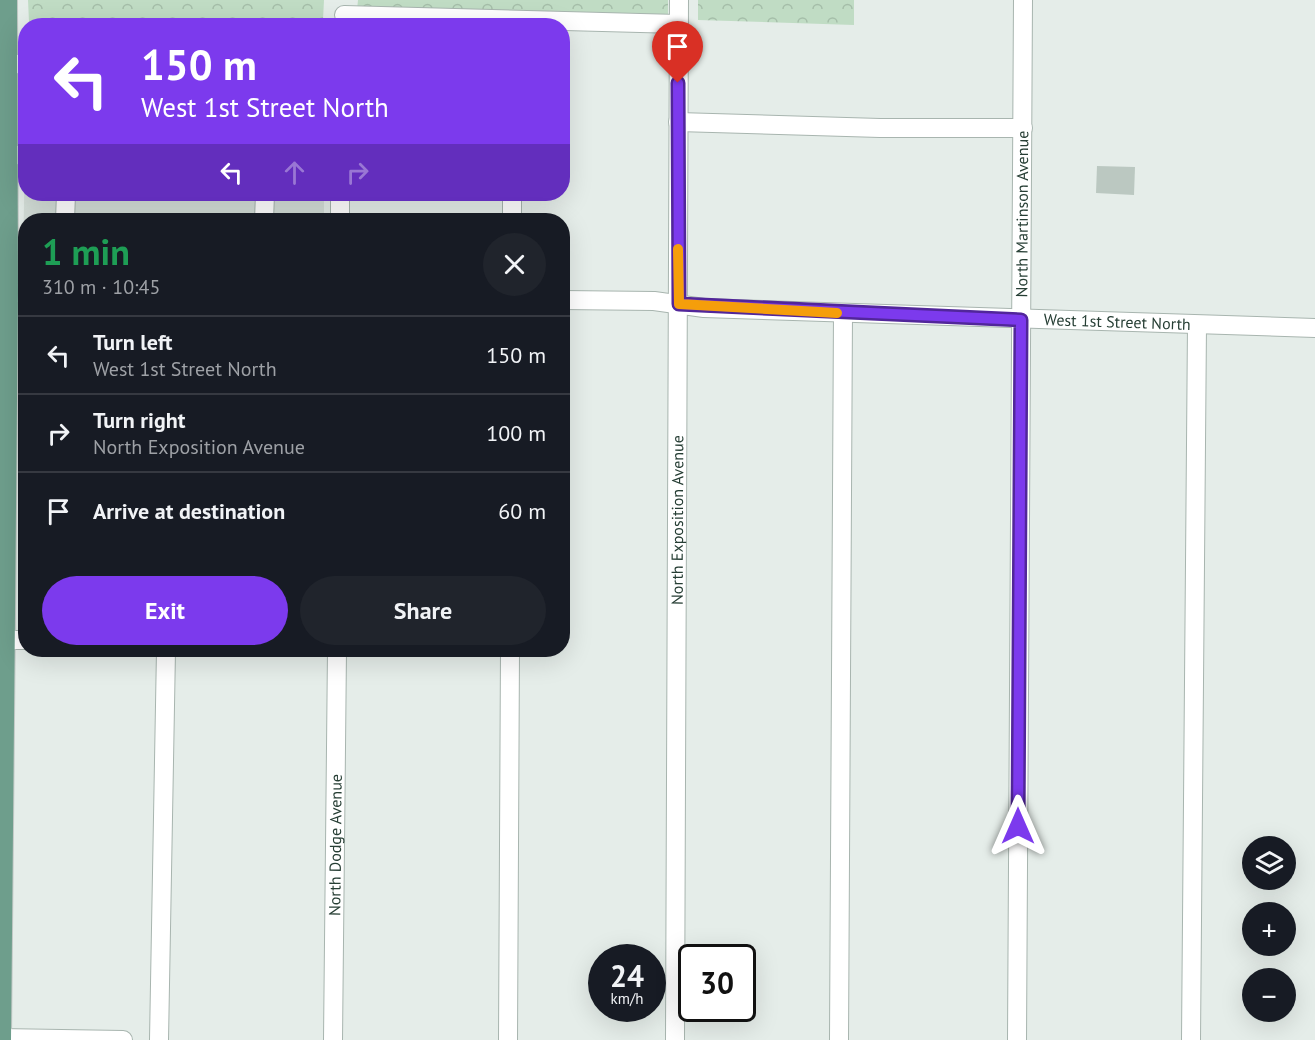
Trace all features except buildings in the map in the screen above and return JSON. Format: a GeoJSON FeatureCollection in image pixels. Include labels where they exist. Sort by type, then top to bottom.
{"type":"FeatureCollection","features":[{"type":"Feature","properties":{"kind":"main road"},"geometry":{"type":"LineString","coordinates":[[1,1039],[7,640],[3,455],[17,293],[17,64],[8,0]]}},
{"type":"Feature","properties":{"kind":"street","name":"North Exposition Avenue"},"geometry":{"type":"LineString","coordinates":[[675,1040],[679,0]]}},
{"type":"Feature","properties":{"kind":"street","name":"North Martinson Avenue"},"geometry":{"type":"LineString","coordinates":[[1017,1040],[1023,0]]}},
{"type":"Feature","properties":{"kind":"street"},"geometry":{"type":"LineString","coordinates":[[344,13],[428,18]]}},
{"type":"Feature","properties":{"kind":"street"},"geometry":{"type":"LineString","coordinates":[[570,23],[678,24]]}},
{"type":"Feature","properties":{"kind":"street"},"geometry":{"type":"LineString","coordinates":[[678,122],[880,128],[1023,128]]}},
{"type":"Feature","properties":{"kind":"street","name":"West 1st Street North"},"geometry":{"type":"LineString","coordinates":[[570,300],[1021,320],[1315,328]]}},
{"type":"Feature","properties":{"kind":"street"},"geometry":{"type":"LineString","coordinates":[[839,1040],[843,313]]}},
{"type":"Feature","properties":{"kind":"street"},"geometry":{"type":"LineString","coordinates":[[1191,1040],[1197,325]]}},
{"type":"Feature","properties":{"kind":"street"},"geometry":{"type":"LineString","coordinates":[[7,640],[18,640]]}},
{"type":"Feature","properties":{"kind":"street"},"geometry":{"type":"LineString","coordinates":[[159,1040],[166,657]]}},
{"type":"Feature","properties":{"kind":"street","name":"North Dodge Avenue"},"geometry":{"type":"LineString","coordinates":[[333,1040],[337,657]]}},
{"type":"Feature","properties":{"kind":"street"},"geometry":{"type":"LineString","coordinates":[[508,1040],[510,657]]}},
{"type":"Feature","properties":{"kind":"street"},"geometry":{"type":"LineString","coordinates":[[1,1039],[123,1040]]}},
{"type":"Feature","properties":{"kind":"shaded area"},"geometry":{"type":"Polygon","coordinates":[[[24,201],[324,201],[324,213],[24,213],[24,201]]]}},
{"type":"Feature","properties":{"kind":"green space"},"geometry":{"type":"Polygon","coordinates":[[[28,0],[324,0],[323,18],[29,18],[28,0]]]}},
{"type":"Feature","properties":{"kind":"green space"},"geometry":{"type":"Polygon","coordinates":[[[358,0],[668,0],[668,19],[357,10],[358,0]]]}},
{"type":"Feature","properties":{"kind":"green space"},"geometry":{"type":"Polygon","coordinates":[[[698,0],[854,0],[854,25],[698,20],[698,0]]]}},
{"type":"Feature","properties":{"kind":"slow traffic"},"geometry":{"type":"LineString","coordinates":[[678,249],[679,304],[704,308],[837,313]]}},
{"type":"Feature","properties":{"kind":"route"},"geometry":{"type":"LineString","coordinates":[[678,83],[679,304],[704,308],[1021,320],[1018,826]]}}]}
